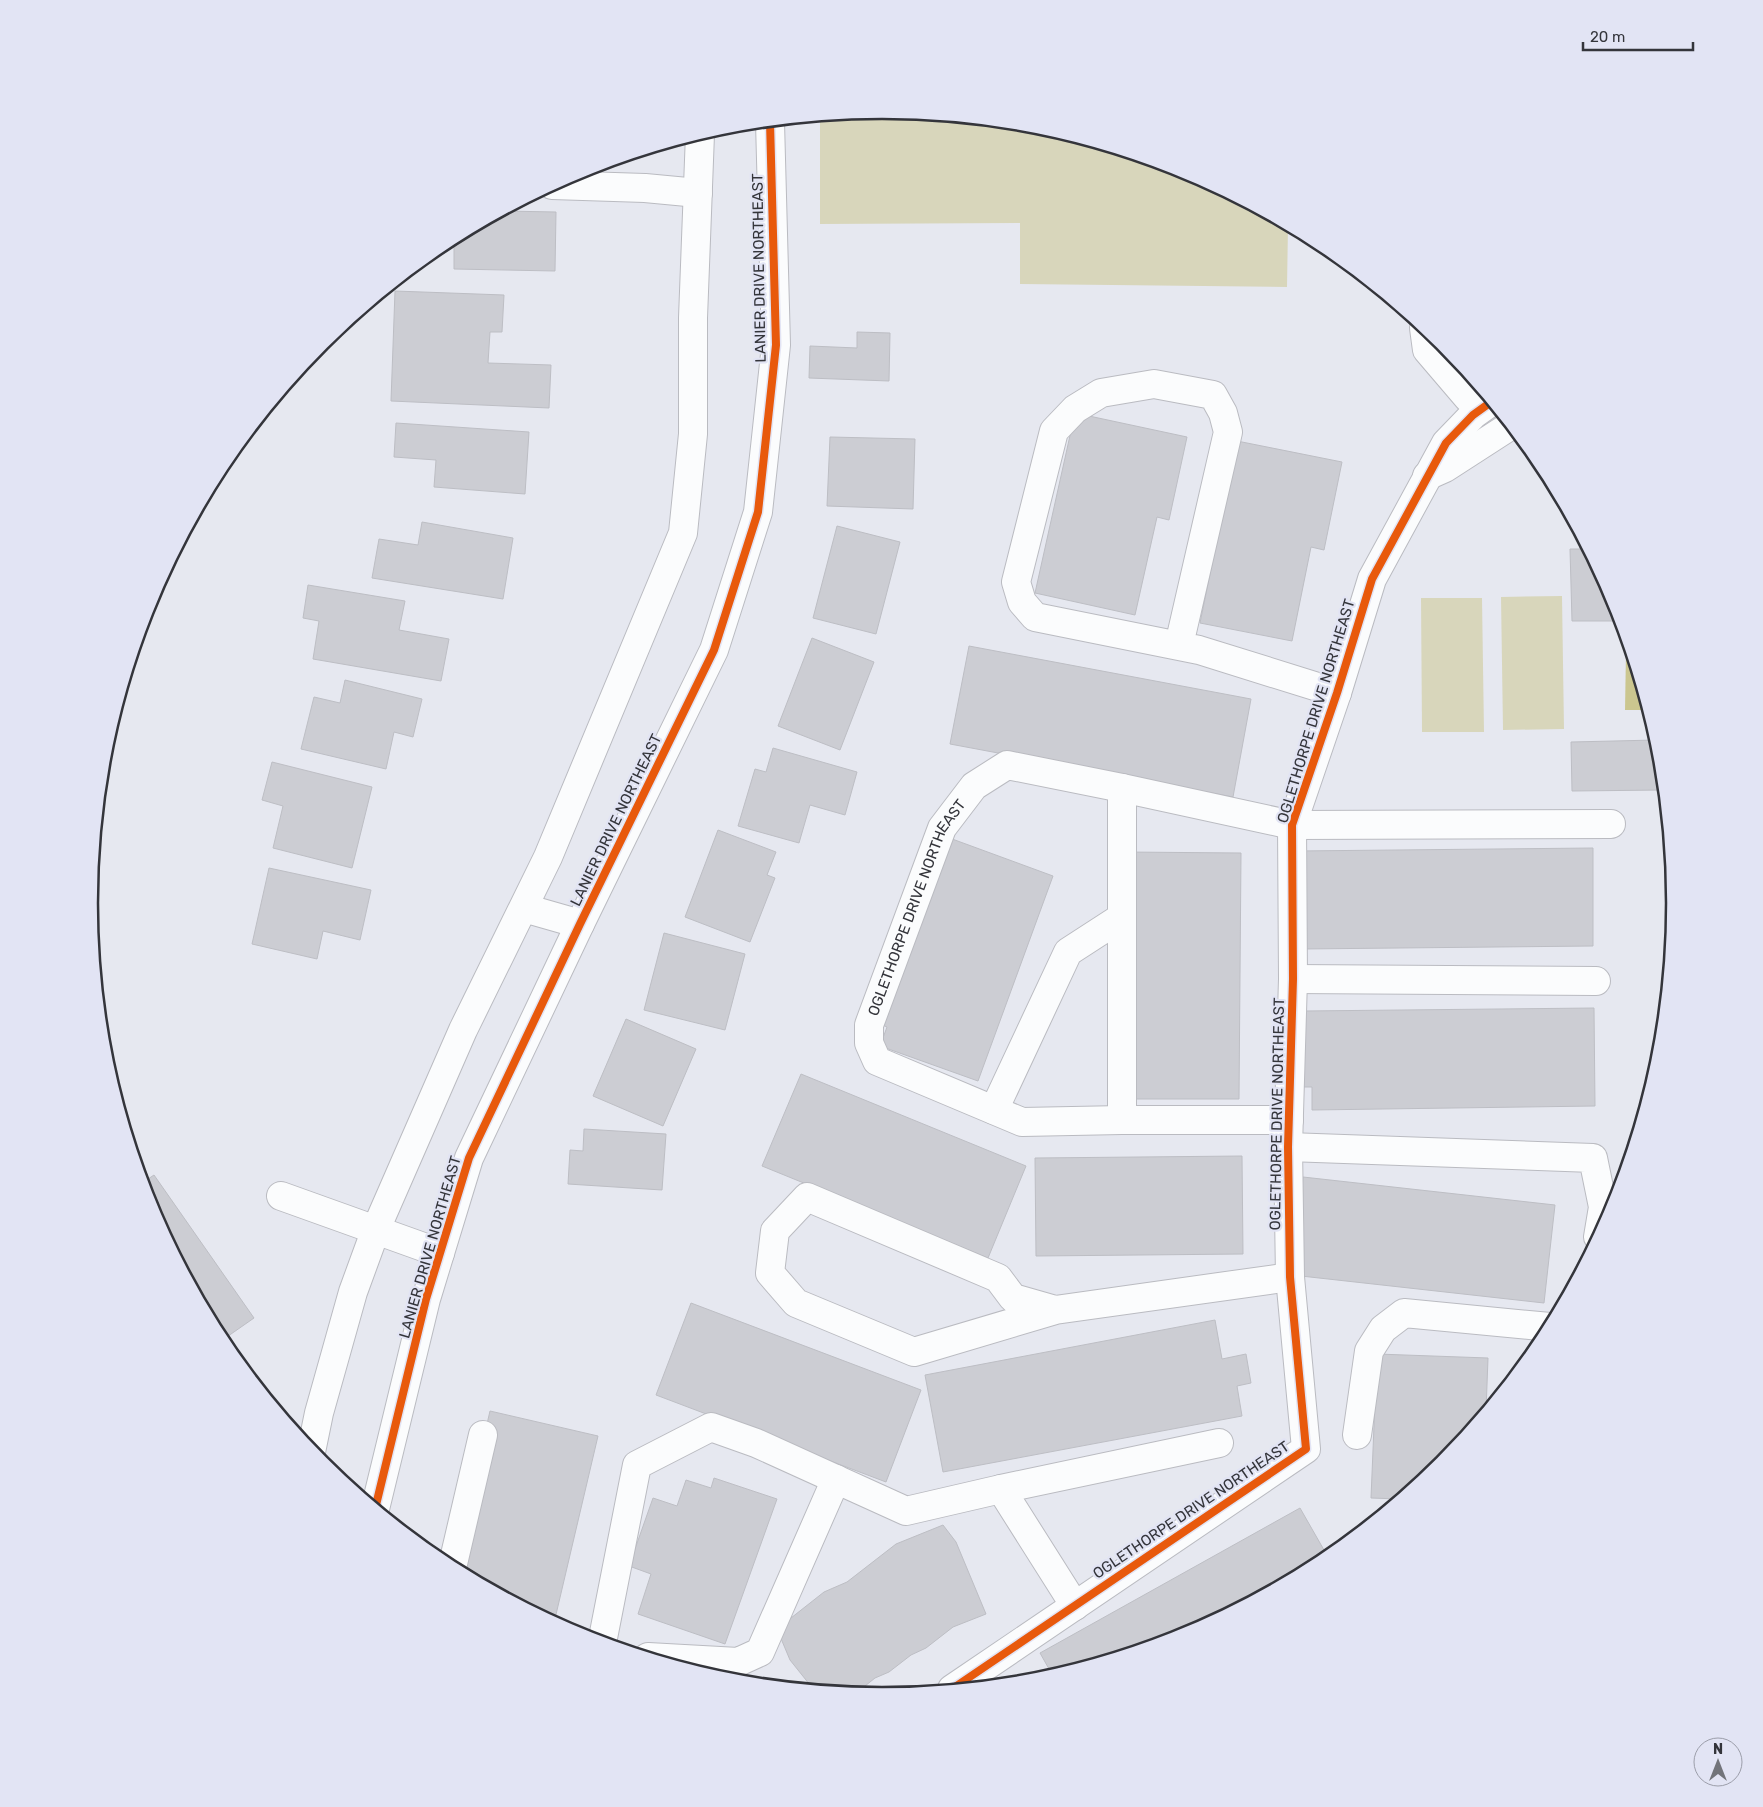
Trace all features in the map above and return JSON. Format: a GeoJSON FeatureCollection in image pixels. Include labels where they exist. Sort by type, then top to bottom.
{"type":"FeatureCollection","features":[{"type":"Feature","properties":{"kind":"street","name":"LANIER DRIVE NORTHEAST"},"geometry":{"type":"LineString","coordinates":[[377,1503],[426,1299],[469,1158],[580,924],[714,650],[758,512],[776,345],[770,128]]}},
{"type":"Feature","properties":{"kind":"street"},"geometry":{"type":"LineString","coordinates":[[313,1443],[319,1413],[348,1310],[376,1229],[463,1030],[548,857],[682,533],[693,434],[693,318],[700,141]]}},
{"type":"Feature","properties":{"kind":"street"},"geometry":{"type":"LineString","coordinates":[[567,186],[698,192]]}},
{"type":"Feature","properties":{"kind":"street","name":"OGLETHORPE DRIVE NORTHEAST"},"geometry":{"type":"LineString","coordinates":[[1426,339],[1427,350],[1477,394]]}},
{"type":"Feature","properties":{"kind":"street","name":"OGLETHORPE DRIVE NORTHEAST"},"geometry":{"type":"LineString","coordinates":[[1179,645],[1228,432],[1223,413],[1213,395],[1154,384],[1101,393],[1075,410],[1054,431],[1016,582],[1022,602],[1035,617],[1179,645],[1337,693]]}},
{"type":"Feature","properties":{"kind":"street","name":"OGLETHORPE DRIVE NORTHEAST"},"geometry":{"type":"LineString","coordinates":[[960,1683],[1306,1449],[1290,1277],[1288,1147],[1293,979],[1292,825],[1337,693],[1372,579],[1427,476],[1438,442],[1447,427],[1479,396]]}},
{"type":"Feature","properties":{"kind":"street"},"geometry":{"type":"LineString","coordinates":[[1427,476],[1445,468],[1505,429]]}},
{"type":"Feature","properties":{"kind":"street","name":"OGLETHORPE DRIVE NORTHEAST"},"geometry":{"type":"LineString","coordinates":[[1289,1120],[1022,1122],[877,1062],[869,1043],[869,1025],[942,828],[974,786],[1007,766],[1122,788],[1292,825],[1611,824]]}},
{"type":"Feature","properties":{"kind":"street"},"geometry":{"type":"LineString","coordinates":[[1122,788],[1122,1120]]}},
{"type":"Feature","properties":{"kind":"street"},"geometry":{"type":"LineString","coordinates":[[524,908],[580,924]]}},
{"type":"Feature","properties":{"kind":"street"},"geometry":{"type":"LineString","coordinates":[[994,1110],[1068,952],[1122,917]]}},
{"type":"Feature","properties":{"kind":"street","name":"OGLETHORPE DRIVE NORTHEAST"},"geometry":{"type":"LineString","coordinates":[[1293,979],[1596,980]]}},
{"type":"Feature","properties":{"kind":"street","name":"OGLETHORPE DRIVE NORTHEAST"},"geometry":{"type":"LineString","coordinates":[[1288,1147],[1593,1158],[1602,1207],[1601,1215]]}},
{"type":"Feature","properties":{"kind":"street"},"geometry":{"type":"LineString","coordinates":[[281,1196],[440,1253]]}},
{"type":"Feature","properties":{"kind":"street"},"geometry":{"type":"LineString","coordinates":[[1055,1310],[1013,1298],[998,1278],[807,1198],[774,1231],[770,1274],[796,1303],[914,1352],[1055,1310],[1290,1277]]}},
{"type":"Feature","properties":{"kind":"street"},"geometry":{"type":"LineString","coordinates":[[1357,1435],[1370,1351],[1383,1329],[1404,1313],[1541,1326]]}},
{"type":"Feature","properties":{"kind":"street"},"geometry":{"type":"LineString","coordinates":[[603,1636],[636,1465],[711,1427],[756,1443],[906,1511],[1001,1488],[1219,1443]]}},
{"type":"Feature","properties":{"kind":"street"},"geometry":{"type":"LineString","coordinates":[[454,1560],[483,1435]]}},
{"type":"Feature","properties":{"kind":"street"},"geometry":{"type":"LineString","coordinates":[[670,1658],[738,1662],[760,1652],[836,1479]]}},
{"type":"Feature","properties":{"kind":"street"},"geometry":{"type":"LineString","coordinates":[[1001,1488],[1075,1606]]}},
{"type":"Feature","properties":{"kind":"shaded area"},"geometry":{"type":"Polygon","coordinates":[[[882,119],[984,126],[1084,146],[1134,161],[1182,179],[1228,200],[1288,234],[1287,287],[1020,284],[1020,223],[820,224],[820,122],[882,119]]]}},
{"type":"Feature","properties":{"kind":"shaded area"},"geometry":{"type":"Polygon","coordinates":[[[1562,596],[1564,729],[1503,730],[1501,597],[1562,596]]]}},
{"type":"Feature","properties":{"kind":"shaded area"},"geometry":{"type":"Polygon","coordinates":[[[1421,598],[1482,598],[1484,732],[1422,732],[1421,598]]]}},
{"type":"Feature","properties":{"kind":"shaded area"},"geometry":{"type":"Polygon","coordinates":[[[1626,657],[1641,710],[1625,710],[1626,657]]]}},
{"type":"Feature","properties":{"kind":"building"},"geometry":{"type":"Polygon","coordinates":[[[515,211],[556,212],[555,271],[454,269],[454,247],[490,225],[515,211]]]}},
{"type":"Feature","properties":{"kind":"building"},"geometry":{"type":"Polygon","coordinates":[[[395,291],[504,295],[502,332],[490,332],[488,363],[551,365],[549,408],[391,401],[395,291]]]}},
{"type":"Feature","properties":{"kind":"building"},"geometry":{"type":"Polygon","coordinates":[[[857,332],[890,333],[889,381],[809,378],[810,346],[857,348],[857,332]]]}},
{"type":"Feature","properties":{"kind":"building"},"geometry":{"type":"Polygon","coordinates":[[[1075,413],[1187,437],[1169,520],[1157,517],[1135,615],[1035,593],[1075,413]]]}},
{"type":"Feature","properties":{"kind":"building"},"geometry":{"type":"Polygon","coordinates":[[[396,423],[529,432],[525,494],[434,487],[436,460],[394,457],[396,423]]]}},
{"type":"Feature","properties":{"kind":"building"},"geometry":{"type":"Polygon","coordinates":[[[830,437],[915,439],[913,509],[827,506],[830,437]]]}},
{"type":"Feature","properties":{"kind":"building"},"geometry":{"type":"Polygon","coordinates":[[[1237,441],[1342,462],[1324,550],[1311,547],[1292,641],[1200,623],[1237,441]]]}},
{"type":"Feature","properties":{"kind":"building"},"geometry":{"type":"Polygon","coordinates":[[[422,522],[513,538],[503,599],[372,578],[379,539],[418,545],[422,522]]]}},
{"type":"Feature","properties":{"kind":"building"},"geometry":{"type":"Polygon","coordinates":[[[837,526],[900,542],[876,634],[813,618],[837,526]]]}},
{"type":"Feature","properties":{"kind":"building"},"geometry":{"type":"Polygon","coordinates":[[[1570,549],[1580,549],[1613,621],[1572,621],[1570,549]]]}},
{"type":"Feature","properties":{"kind":"building"},"geometry":{"type":"Polygon","coordinates":[[[308,585],[405,601],[399,630],[449,639],[441,681],[313,659],[319,621],[303,618],[308,585]]]}},
{"type":"Feature","properties":{"kind":"building"},"geometry":{"type":"Polygon","coordinates":[[[812,638],[874,662],[840,750],[778,726],[812,638]]]}},
{"type":"Feature","properties":{"kind":"building"},"geometry":{"type":"Polygon","coordinates":[[[969,646],[1251,699],[1233,797],[950,744],[969,646]]]}},
{"type":"Feature","properties":{"kind":"building"},"geometry":{"type":"Polygon","coordinates":[[[345,680],[422,699],[413,737],[394,732],[386,769],[301,749],[314,697],[340,703],[345,680]]]}},
{"type":"Feature","properties":{"kind":"building"},"geometry":{"type":"Polygon","coordinates":[[[1648,740],[1657,790],[1572,791],[1571,742],[1648,740]]]}},
{"type":"Feature","properties":{"kind":"building"},"geometry":{"type":"Polygon","coordinates":[[[773,748],[857,772],[845,815],[810,805],[799,843],[738,826],[755,769],[766,772],[773,748]]]}},
{"type":"Feature","properties":{"kind":"building"},"geometry":{"type":"Polygon","coordinates":[[[272,762],[372,787],[352,868],[273,848],[283,806],[262,800],[272,762]]]}},
{"type":"Feature","properties":{"kind":"building"},"geometry":{"type":"Polygon","coordinates":[[[718,830],[776,852],[767,875],[775,878],[750,942],[685,917],[718,830]]]}},
{"type":"Feature","properties":{"kind":"building"},"geometry":{"type":"Polygon","coordinates":[[[944,836],[1053,876],[978,1081],[880,1046],[887,1027],[876,1022],[944,836]]]}},
{"type":"Feature","properties":{"kind":"building"},"geometry":{"type":"Polygon","coordinates":[[[1593,848],[1593,946],[1302,949],[1296,851],[1593,848]]]}},
{"type":"Feature","properties":{"kind":"building"},"geometry":{"type":"Polygon","coordinates":[[[1125,852],[1241,853],[1239,1099],[1123,1099],[1125,852]]]}},
{"type":"Feature","properties":{"kind":"building"},"geometry":{"type":"Polygon","coordinates":[[[269,868],[371,890],[360,940],[323,931],[317,959],[252,944],[269,868]]]}},
{"type":"Feature","properties":{"kind":"building"},"geometry":{"type":"Polygon","coordinates":[[[664,933],[745,954],[725,1030],[644,1010],[664,933]]]}},
{"type":"Feature","properties":{"kind":"building"},"geometry":{"type":"Polygon","coordinates":[[[1594,1008],[1595,1106],[1312,1110],[1312,1087],[1294,1087],[1304,1011],[1594,1008]]]}},
{"type":"Feature","properties":{"kind":"building"},"geometry":{"type":"Polygon","coordinates":[[[626,1019],[696,1049],[663,1126],[593,1096],[626,1019]]]}},
{"type":"Feature","properties":{"kind":"building"},"geometry":{"type":"Polygon","coordinates":[[[801,1074],[1026,1166],[988,1258],[762,1166],[801,1074]]]}},
{"type":"Feature","properties":{"kind":"building"},"geometry":{"type":"Polygon","coordinates":[[[584,1129],[666,1134],[662,1190],[568,1184],[570,1150],[583,1151],[584,1129]]]}},
{"type":"Feature","properties":{"kind":"building"},"geometry":{"type":"Polygon","coordinates":[[[1242,1156],[1243,1254],[1036,1256],[1035,1158],[1242,1156]]]}},
{"type":"Feature","properties":{"kind":"building"},"geometry":{"type":"Polygon","coordinates":[[[154,1175],[254,1318],[228,1336],[178,1250],[148,1179],[154,1175]]]}},
{"type":"Feature","properties":{"kind":"building"},"geometry":{"type":"Polygon","coordinates":[[[1303,1177],[1555,1205],[1544,1303],[1292,1275],[1303,1177]]]}},
{"type":"Feature","properties":{"kind":"building"},"geometry":{"type":"Polygon","coordinates":[[[691,1303],[921,1390],[886,1482],[656,1395],[691,1303]]]}},
{"type":"Feature","properties":{"kind":"building"},"geometry":{"type":"Polygon","coordinates":[[[1215,1320],[1222,1359],[1246,1354],[1251,1383],[1237,1386],[1242,1416],[943,1472],[925,1375],[1215,1320]]]}},
{"type":"Feature","properties":{"kind":"building"},"geometry":{"type":"Polygon","coordinates":[[[1377,1354],[1488,1358],[1486,1401],[1471,1420],[1436,1458],[1391,1499],[1371,1498],[1377,1354]]]}},
{"type":"Feature","properties":{"kind":"building"},"geometry":{"type":"Polygon","coordinates":[[[490,1411],[598,1436],[556,1616],[489,1582],[455,1561],[490,1411]]]}},
{"type":"Feature","properties":{"kind":"building"},"geometry":{"type":"Polygon","coordinates":[[[714,1478],[777,1499],[725,1644],[638,1614],[651,1574],[629,1566],[653,1498],[677,1506],[686,1480],[711,1488],[714,1478]]]}},
{"type":"Feature","properties":{"kind":"building"},"geometry":{"type":"Polygon","coordinates":[[[1300,1508],[1324,1550],[1228,1607],[1182,1628],[1134,1646],[1084,1661],[1049,1669],[1040,1653],[1300,1508]]]}},
{"type":"Feature","properties":{"kind":"building"},"geometry":{"type":"Polygon","coordinates":[[[943,1525],[956,1542],[986,1614],[953,1627],[926,1648],[911,1655],[889,1672],[875,1678],[863,1687],[809,1684],[790,1660],[777,1629],[824,1592],[847,1582],[896,1544],[943,1525]]]}},
{"type":"Feature","properties":{"kind":"cycle path"},"geometry":{"type":"LineString","coordinates":[[377,1503],[426,1299],[469,1158],[580,924],[714,650],[758,512],[776,345],[770,128]]}},
{"type":"Feature","properties":{"kind":"cycle path"},"geometry":{"type":"LineString","coordinates":[[960,1683],[1306,1449],[1290,1277],[1288,1147],[1293,979],[1292,825],[1337,693],[1372,579],[1446,443],[1473,415],[1486,405]]}}]}
